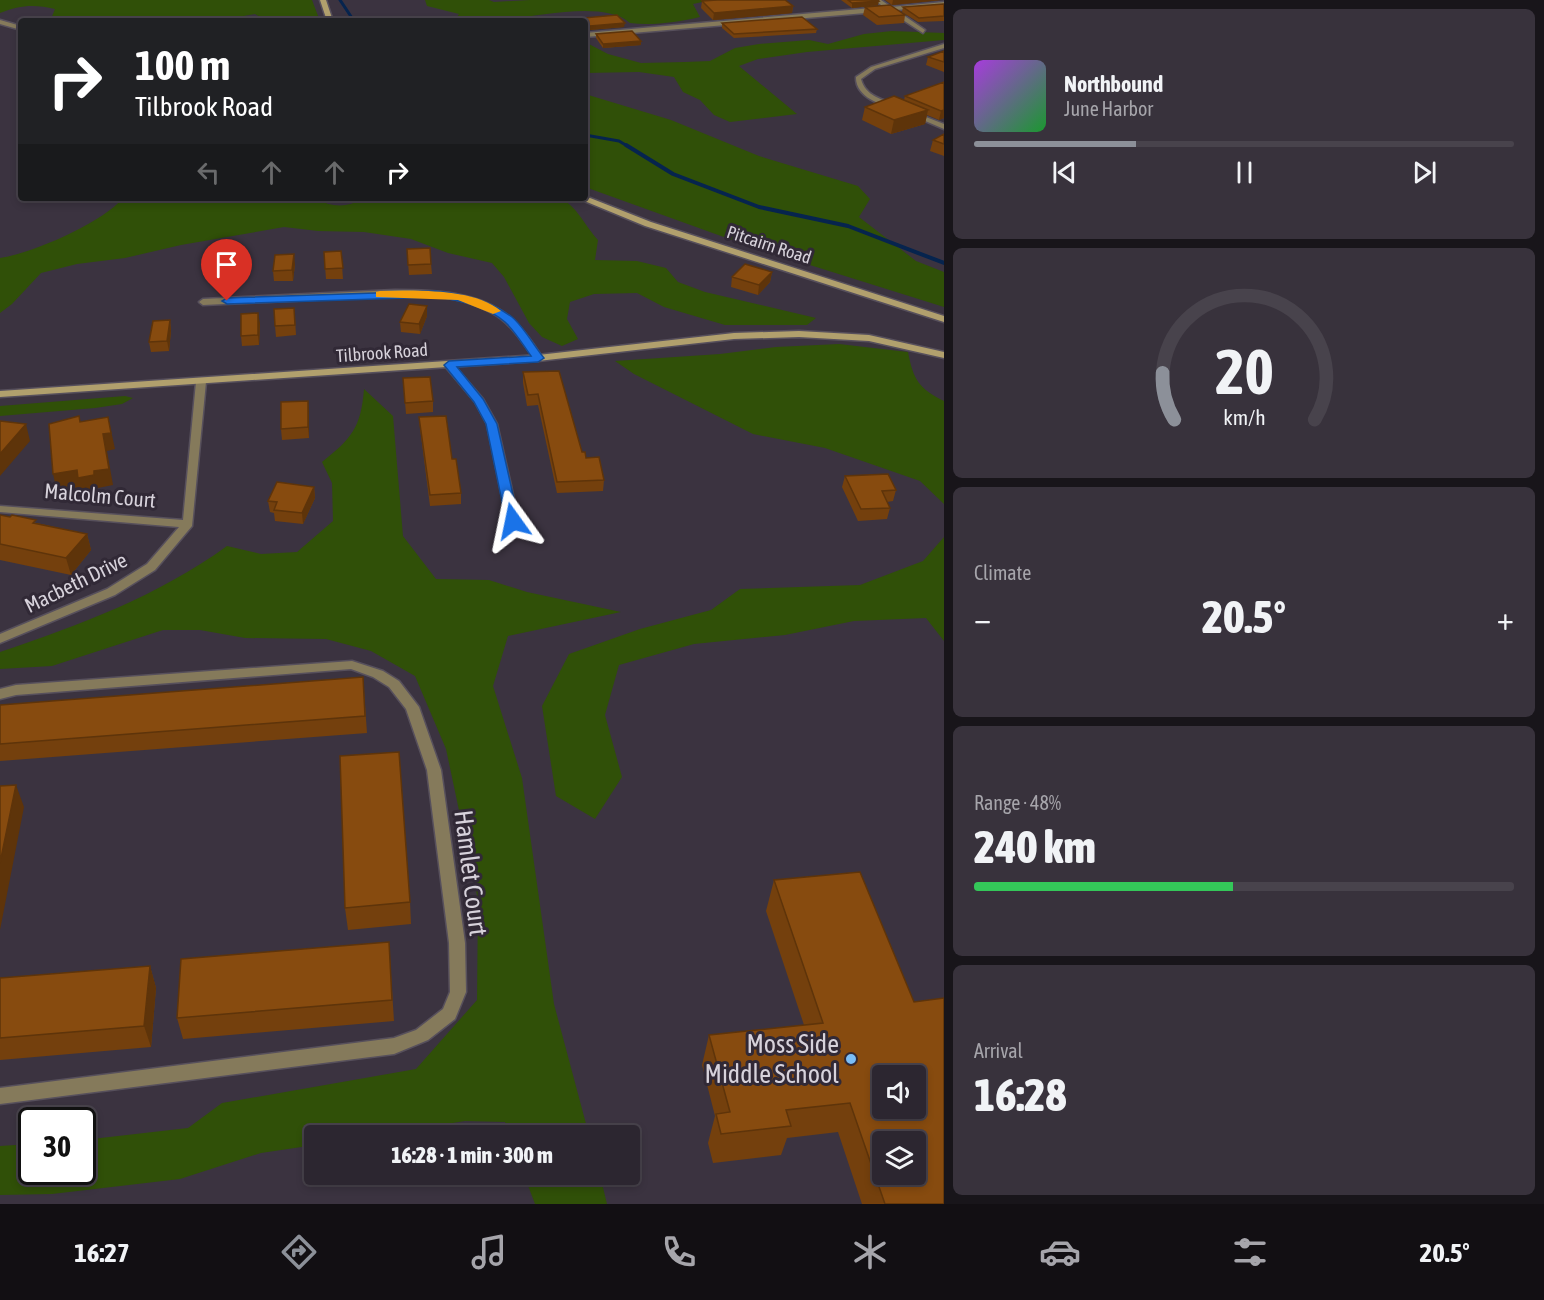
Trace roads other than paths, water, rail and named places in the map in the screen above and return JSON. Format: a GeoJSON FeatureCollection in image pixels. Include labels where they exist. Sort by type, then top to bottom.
{"type":"FeatureCollection","features":[{"type":"Feature","properties":{"kind":"street"},"geometry":{"type":"LineString","coordinates":[[323,0],[329,18]]}},
{"type":"Feature","properties":{"kind":"street"},"geometry":{"type":"LineString","coordinates":[[877,0],[923,31]]}},
{"type":"Feature","properties":{"kind":"street"},"geometry":{"type":"LineString","coordinates":[[588,35],[944,4]]}},
{"type":"Feature","properties":{"kind":"street"},"geometry":{"type":"LineString","coordinates":[[0,22],[18,27]]}},
{"type":"Feature","properties":{"kind":"street"},"geometry":{"type":"LineString","coordinates":[[944,46],[873,68],[858,78],[861,90],[870,96],[944,127]]}},
{"type":"Feature","properties":{"kind":"street","name":"Pitcairn Road"},"geometry":{"type":"LineString","coordinates":[[588,199],[648,224],[944,318]]}},
{"type":"Feature","properties":{"kind":"street"},"geometry":{"type":"LineString","coordinates":[[203,302],[394,294],[460,297],[478,303],[509,320],[538,358]]}},
{"type":"Feature","properties":{"kind":"street","name":"Tilbrook Road"},"geometry":{"type":"LineString","coordinates":[[0,394],[449,365],[538,358],[690,340],[799,334],[869,338],[944,355]]}},
{"type":"Feature","properties":{"kind":"street"},"geometry":{"type":"LineString","coordinates":[[449,365],[479,401],[492,424],[513,521]]}},
{"type":"Feature","properties":{"kind":"street"},"geometry":{"type":"LineString","coordinates":[[188,524],[201,382]]}},
{"type":"Feature","properties":{"kind":"street","name":"Malcolm Court"},"geometry":{"type":"LineString","coordinates":[[3,511],[188,524]]}},
{"type":"Feature","properties":{"kind":"street","name":"Macbeth Drive"},"geometry":{"type":"LineString","coordinates":[[0,639],[111,592],[151,567],[188,524]]}},
{"type":"Feature","properties":{"kind":"street","name":"Hamlet Court"},"geometry":{"type":"LineString","coordinates":[[0,694],[16,690],[352,665],[378,674],[394,684],[412,707],[434,770],[458,943],[458,992],[449,1014],[422,1035],[394,1046],[0,1096]]}},
{"type":"Feature","properties":{"kind":"waterway"},"geometry":{"type":"LineString","coordinates":[[340,0],[352,18]]}},
{"type":"Feature","properties":{"kind":"waterway"},"geometry":{"type":"LineString","coordinates":[[588,136],[619,141],[629,147]]}},
{"type":"Feature","properties":{"kind":"waterway"},"geometry":{"type":"LineString","coordinates":[[626,145],[673,174],[759,207],[848,226],[944,263]]}},
{"type":"Feature","properties":{"kind":"place","name":"Moss Side Middle School"},"geometry":{"type":"Point","coordinates":[851,1059]}}]}
